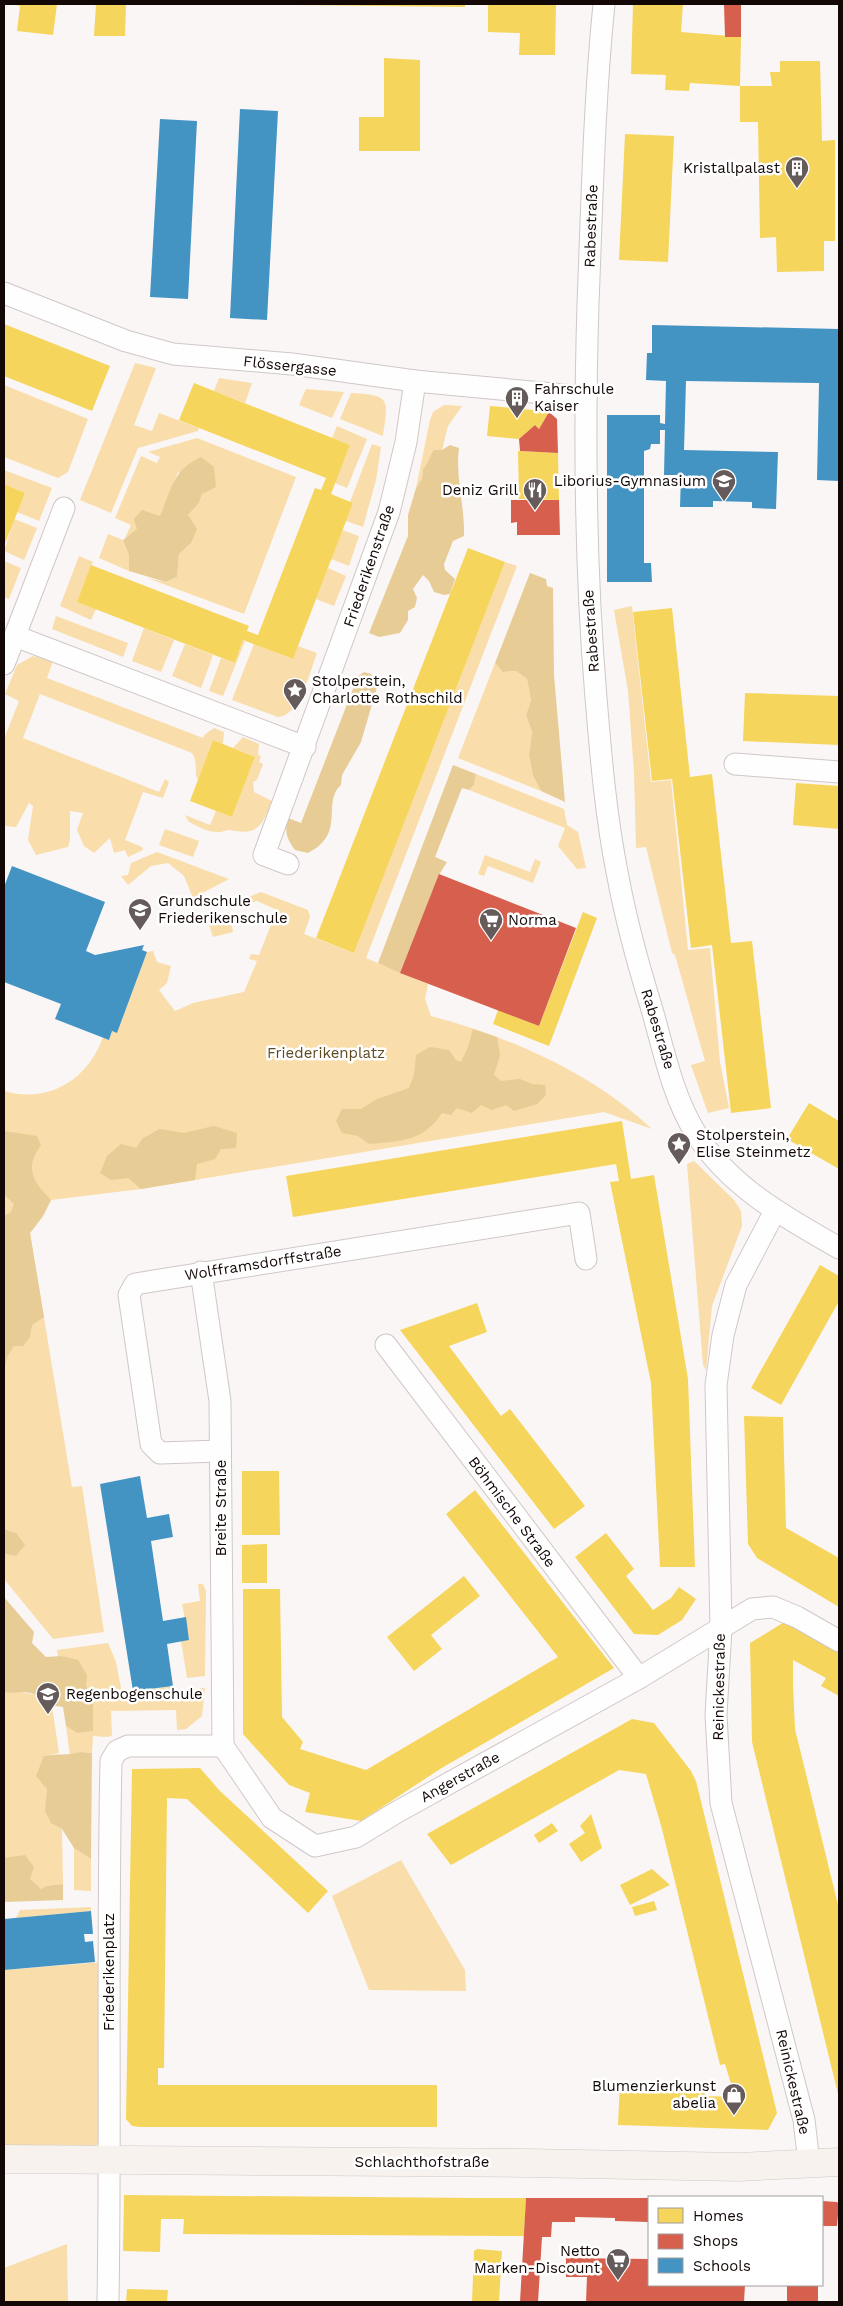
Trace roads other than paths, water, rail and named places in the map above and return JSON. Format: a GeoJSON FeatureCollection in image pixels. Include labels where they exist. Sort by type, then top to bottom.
{"type":"FeatureCollection","features":[{"type":"Feature","properties":{"kind":"main road","name":"Schlachthofstraße"},"geometry":{"type":"LineString","coordinates":[[4,2159],[527,2163],[739,2167],[839,2162]]}},
{"type":"Feature","properties":{"kind":"street","name":"Rabestraße"},"geometry":{"type":"LineString","coordinates":[[604,4],[591,215],[586,397],[588,607],[606,802],[618,877],[642,976],[669,1068],[695,1132],[732,1175],[775,1211],[839,1248]]}},
{"type":"Feature","properties":{"kind":"street","name":"Flössergasse"},"geometry":{"type":"LineString","coordinates":[[4,293],[126,341],[172,354],[292,364],[415,381],[586,397]]}},
{"type":"Feature","properties":{"kind":"street","name":"Friederikenstraße"},"geometry":{"type":"LineString","coordinates":[[288,864],[264,855],[305,747],[389,512],[406,442],[415,381]]}},
{"type":"Feature","properties":{"kind":"street"},"geometry":{"type":"LineString","coordinates":[[4,664],[64,508]]}},
{"type":"Feature","properties":{"kind":"street"},"geometry":{"type":"LineString","coordinates":[[15,636],[305,747]]}},
{"type":"Feature","properties":{"kind":"street"},"geometry":{"type":"LineString","coordinates":[[736,764],[839,772]]}},
{"type":"Feature","properties":{"kind":"street","name":"Reinickestraße"},"geometry":{"type":"LineString","coordinates":[[775,1211],[736,1285],[723,1335],[716,1385],[721,1628],[716,1715],[721,1803],[804,2120],[809,2163]]}},
{"type":"Feature","properties":{"kind":"street","name":"Wolfframsdorffstraße"},"geometry":{"type":"LineString","coordinates":[[220,1451],[160,1454],[151,1444],[129,1295],[135,1284],[579,1213],[586,1259]]}},
{"type":"Feature","properties":{"kind":"street","name":"Breite Straße"},"geometry":{"type":"LineString","coordinates":[[201,1272],[220,1401],[223,1746]]}},
{"type":"Feature","properties":{"kind":"street","name":"Böhmische Straße"},"geometry":{"type":"LineString","coordinates":[[386,1345],[639,1678]]}},
{"type":"Feature","properties":{"kind":"street","name":"Angerstraße"},"geometry":{"type":"LineString","coordinates":[[223,1746],[272,1818],[315,1846],[356,1837],[397,1812],[639,1678],[752,1609],[773,1607],[797,1617],[839,1641]]}},
{"type":"Feature","properties":{"kind":"street","name":"Friederikenplatz"},"geometry":{"type":"LineString","coordinates":[[108,2302],[110,2160],[108,1935],[111,1761],[117,1751],[128,1746],[223,1746]]}},
{"type":"Feature","properties":{"kind":"place","name":"Kristallpalast"},"geometry":{"type":"Point","coordinates":[797,189]}},
{"type":"Feature","properties":{"kind":"place","name":"Fahrschule Kaiser"},"geometry":{"type":"Point","coordinates":[517,419]}},
{"type":"Feature","properties":{"kind":"place","name":"Liborius-Gymnasium"},"geometry":{"type":"Point","coordinates":[724,502]}},
{"type":"Feature","properties":{"kind":"place","name":"Deniz Grill"},"geometry":{"type":"Point","coordinates":[535,511]}},
{"type":"Feature","properties":{"kind":"place","name":"Stolperstein, Charlotte Rothschild"},"geometry":{"type":"Point","coordinates":[295,711]}},
{"type":"Feature","properties":{"kind":"place","name":"Grundschule Friederikenschule"},"geometry":{"type":"Point","coordinates":[140,931]}},
{"type":"Feature","properties":{"kind":"place","name":"Norma"},"geometry":{"type":"Point","coordinates":[491,941]}},
{"type":"Feature","properties":{"kind":"place","name":"Stolperstein, Elise Steinmetz"},"geometry":{"type":"Point","coordinates":[679,1165]}},
{"type":"Feature","properties":{"kind":"place","name":"Regenbogenschule"},"geometry":{"type":"Point","coordinates":[48,1715]}},
{"type":"Feature","properties":{"kind":"place","name":"Blumenzierkunst abelia"},"geometry":{"type":"Point","coordinates":[734,2116]}},
{"type":"Feature","properties":{"kind":"place","name":"Netto Marken-Discount"},"geometry":{"type":"Point","coordinates":[618,2281]}}]}
